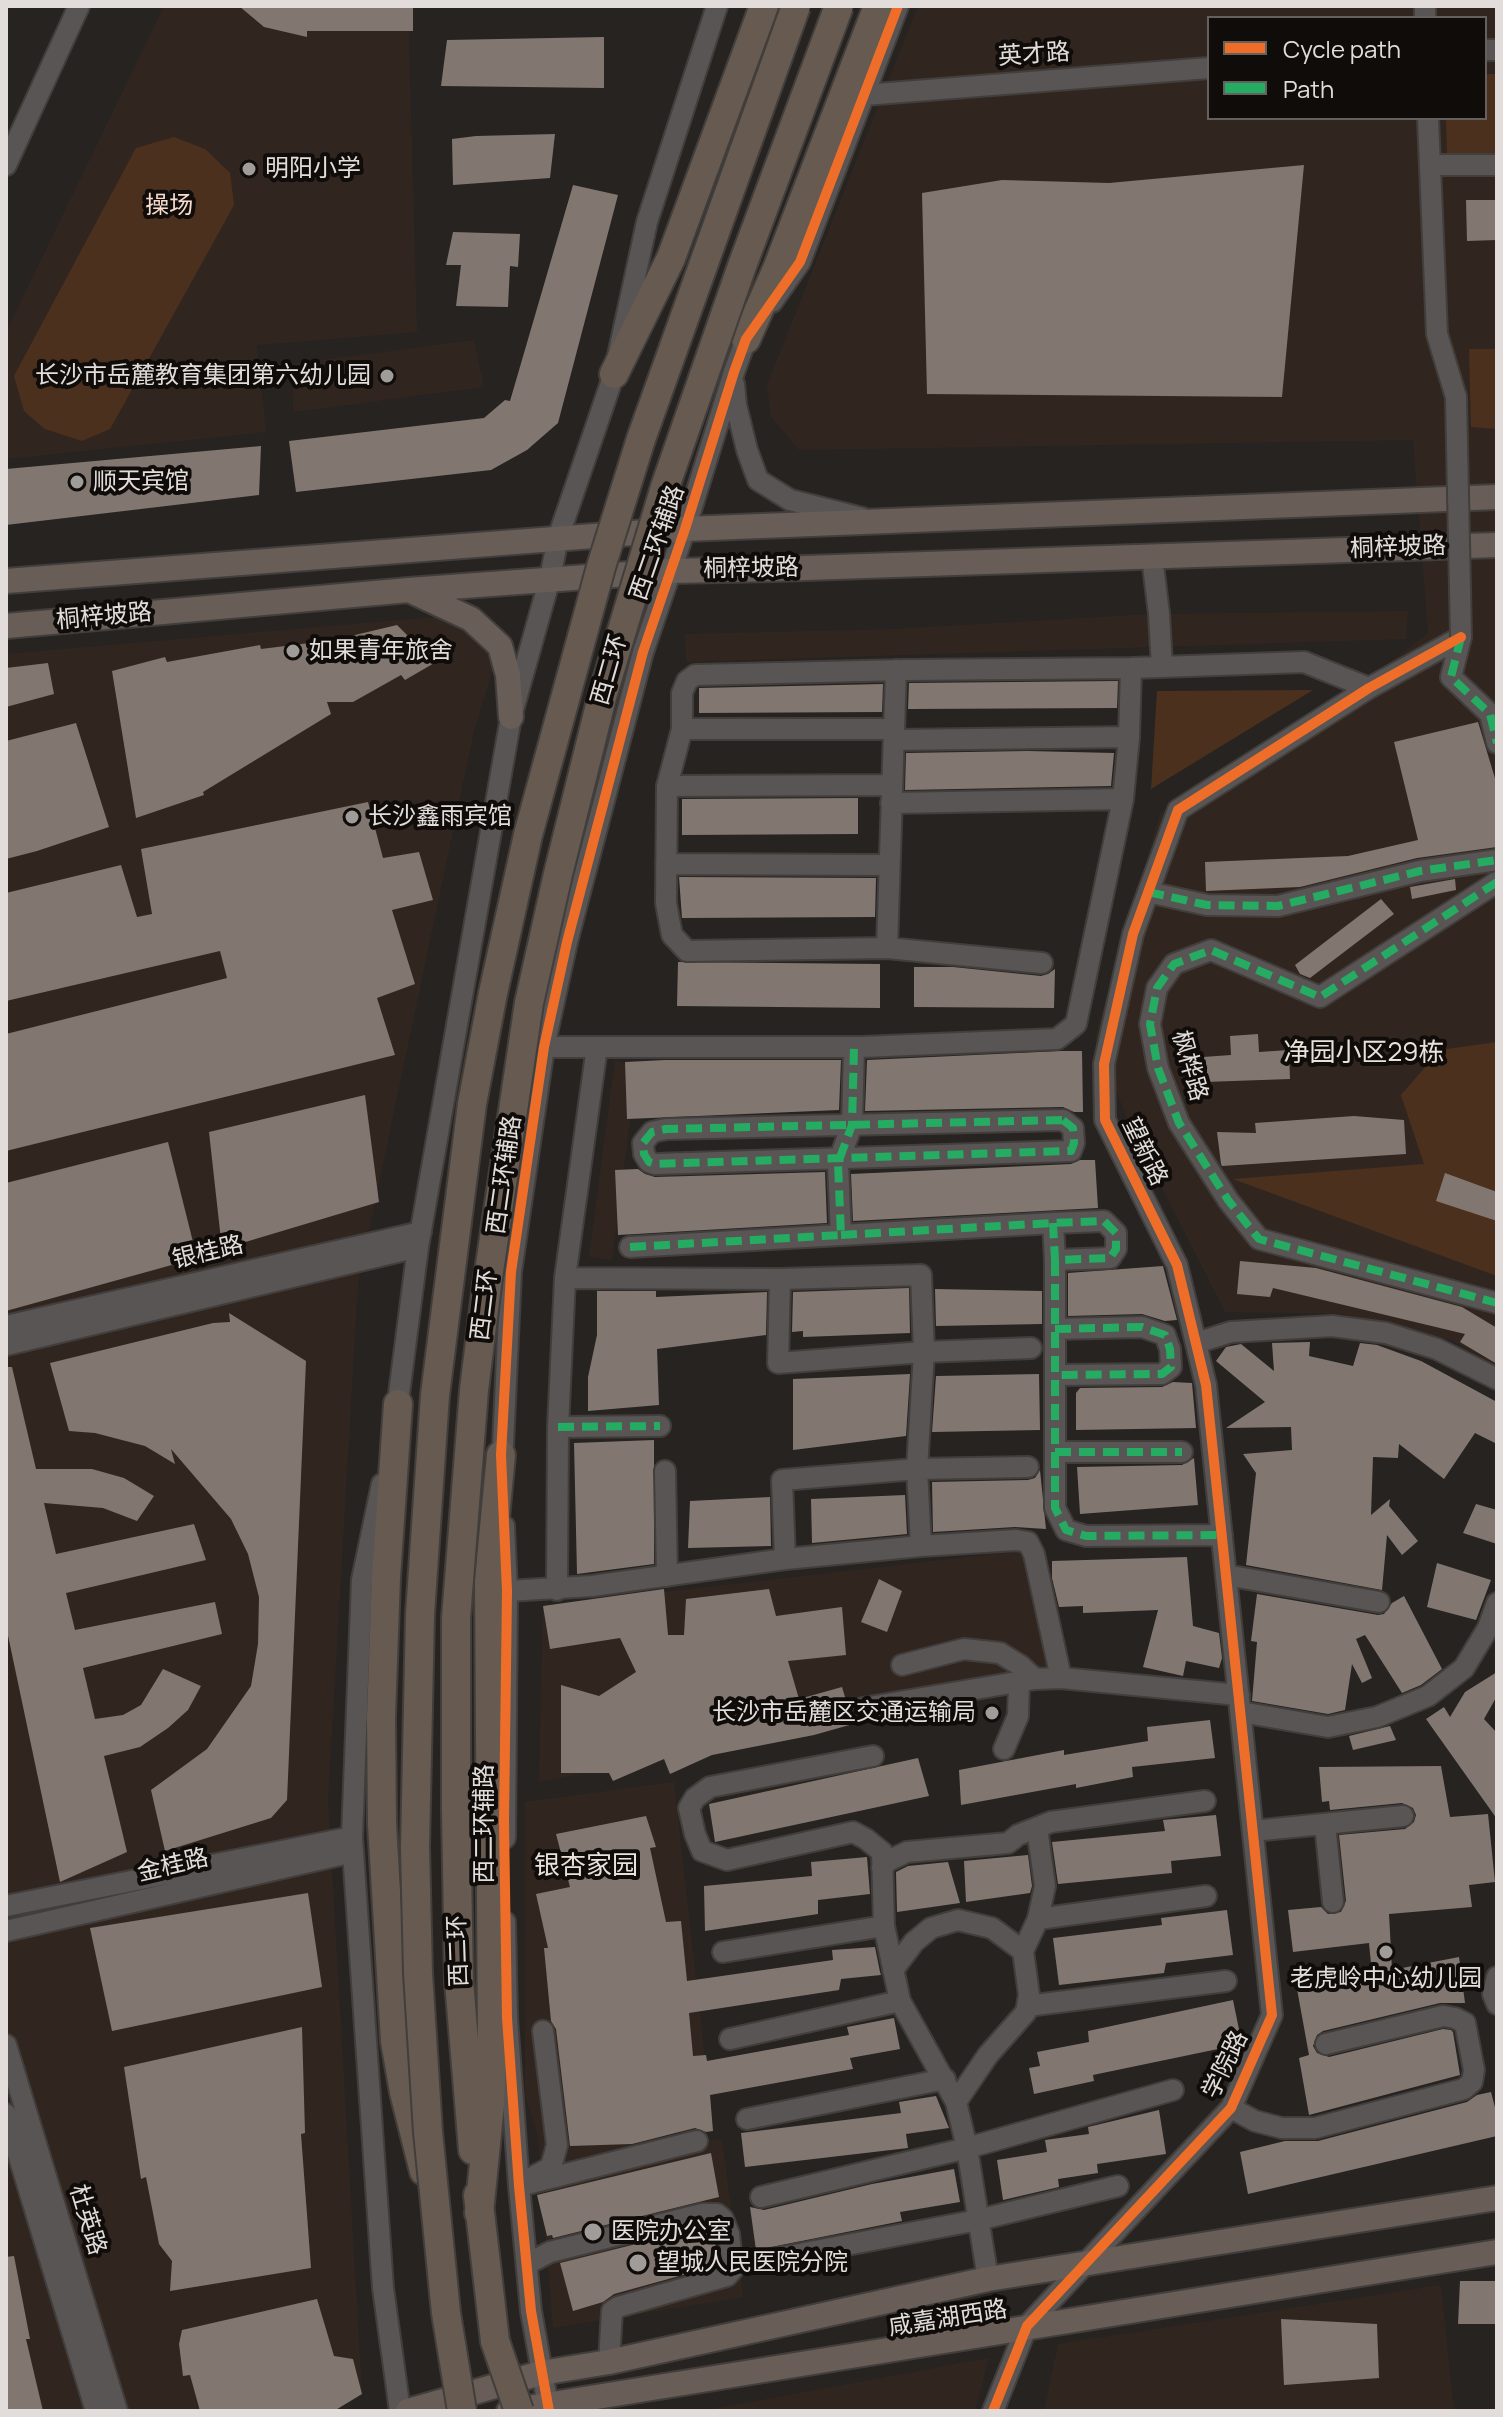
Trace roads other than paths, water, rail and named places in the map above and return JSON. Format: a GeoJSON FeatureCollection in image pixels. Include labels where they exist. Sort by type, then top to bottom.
{"type":"FeatureCollection","features":[{"type":"Feature","properties":{"kind":"highway"},"geometry":{"type":"LineString","coordinates":[[614,374],[671,258],[764,6]]}},
{"type":"Feature","properties":{"kind":"highway","name":"西二环"},"geometry":{"type":"LineString","coordinates":[[462,2411],[446,2313],[428,2132],[418,1973],[415,1847],[420,1614],[435,1395],[472,1104],[528,835],[596,582],[641,439],[796,6]]}},
{"type":"Feature","properties":{"kind":"highway","name":"西二环"},"geometry":{"type":"LineString","coordinates":[[503,2411],[463,2050],[459,1981],[456,1618],[474,1390],[507,1141],[526,1019],[602,697],[643,560],[742,266],[839,6]]}},
{"type":"Feature","properties":{"kind":"highway"},"geometry":{"type":"LineString","coordinates":[[746,339],[777,269],[878,6]]}},
{"type":"Feature","properties":{"kind":"highway"},"geometry":{"type":"LineString","coordinates":[[398,1404],[386,1577],[381,1717],[382,1824],[395,2041],[404,2092],[437,2218]]}},
{"type":"Feature","properties":{"kind":"highway"},"geometry":{"type":"LineString","coordinates":[[479,2213],[490,2104],[492,2046],[501,1455]]}},
{"type":"Feature","properties":{"kind":"highway"},"geometry":{"type":"LineString","coordinates":[[442,2411],[446,2313]]}},
{"type":"Feature","properties":{"kind":"highway"},"geometry":{"type":"LineString","coordinates":[[495,2341],[519,2411]]}},
{"type":"Feature","properties":{"kind":"main road","name":"桐梓坡路"},"geometry":{"type":"LineString","coordinates":[[6,581],[685,529],[1497,497]]}},
{"type":"Feature","properties":{"kind":"main road","name":"桐梓坡路"},"geometry":{"type":"LineString","coordinates":[[6,626],[550,578],[669,571],[1497,545]]}},
{"type":"Feature","properties":{"kind":"main road"},"geometry":{"type":"LineString","coordinates":[[409,590],[471,619],[500,646],[508,675],[511,717]]}},
{"type":"Feature","properties":{"kind":"main road","name":"咸嘉湖西路"},"geometry":{"type":"LineString","coordinates":[[408,2411],[541,2373],[609,2362],[988,2279],[1497,2198]]}},
{"type":"Feature","properties":{"kind":"main road","name":"咸嘉湖西路"},"geometry":{"type":"LineString","coordinates":[[509,2411],[548,2408],[1027,2326],[1497,2252]]}},
{"type":"Feature","properties":{"kind":"street"},"geometry":{"type":"LineString","coordinates":[[6,165],[79,6]]}},
{"type":"Feature","properties":{"kind":"street"},"geometry":{"type":"LineString","coordinates":[[400,2411],[383,2288],[352,1844],[362,1580],[398,1404],[419,1240],[511,717],[550,578],[558,538],[614,374],[647,222],[717,6]]}},
{"type":"Feature","properties":{"kind":"street","name":"西二环辅路"},"geometry":{"type":"LineString","coordinates":[[501,1455],[511,1272],[544,1047],[567,942],[643,652],[746,339],[800,262],[898,6]]}},
{"type":"Feature","properties":{"kind":"street","name":"英才路"},"geometry":{"type":"LineString","coordinates":[[864,95],[1207,68]]}},
{"type":"Feature","properties":{"kind":"street"},"geometry":{"type":"LineString","coordinates":[[1428,120],[1437,334],[1456,397],[1461,637],[1451,677],[1490,714],[1497,743]]}},
{"type":"Feature","properties":{"kind":"street"},"geometry":{"type":"LineString","coordinates":[[1430,165],[1497,165]]}},
{"type":"Feature","properties":{"kind":"street"},"geometry":{"type":"LineString","coordinates":[[734,372],[739,420],[758,480],[790,500],[878,522]]}},
{"type":"Feature","properties":{"kind":"street"},"geometry":{"type":"LineString","coordinates":[[1152,557],[1162,667]]}},
{"type":"Feature","properties":{"kind":"street","name":"望新路"},"geometry":{"type":"LineString","coordinates":[[1250,1794],[1206,1385],[1177,1265],[1105,1120],[1104,1064],[1133,934],[1178,810],[1369,688],[1461,637]]}},
{"type":"Feature","properties":{"kind":"street"},"geometry":{"type":"LineString","coordinates":[[1042,963],[887,948],[687,951],[672,935],[666,903],[666,864],[667,786],[682,729],[682,693],[687,681],[695,675],[1304,662],[1369,688]]}},
{"type":"Feature","properties":{"kind":"street"},"geometry":{"type":"LineString","coordinates":[[544,1047],[854,1047],[1057,1039],[1076,1024],[1123,799],[1131,668]]}},
{"type":"Feature","properties":{"kind":"street"},"geometry":{"type":"LineString","coordinates":[[887,948],[896,670]]}},
{"type":"Feature","properties":{"kind":"street"},"geometry":{"type":"LineString","coordinates":[[682,729],[1129,737]]}},
{"type":"Feature","properties":{"kind":"street"},"geometry":{"type":"LineString","coordinates":[[667,786],[1123,799]]}},
{"type":"Feature","properties":{"kind":"street"},"geometry":{"type":"LineString","coordinates":[[1148,892],[1207,905],[1278,906],[1420,871],[1497,860]]}},
{"type":"Feature","properties":{"kind":"street"},"geometry":{"type":"LineString","coordinates":[[666,864],[889,865]]}},
{"type":"Feature","properties":{"kind":"street","name":"枫桦路"},"geometry":{"type":"LineString","coordinates":[[1497,882],[1320,997],[1211,950],[1174,964],[1157,988],[1150,1024],[1158,1068],[1179,1123],[1228,1200],[1259,1239],[1497,1303]]}},
{"type":"Feature","properties":{"kind":"street"},"geometry":{"type":"LineString","coordinates":[[557,1590],[558,1427],[565,1278],[597,1047]]}},
{"type":"Feature","properties":{"kind":"street"},"geometry":{"type":"LineString","coordinates":[[841,1235],[839,1159],[852,1125],[854,1047]]}},
{"type":"Feature","properties":{"kind":"street"},"geometry":{"type":"LineString","coordinates":[[1063,1120],[1073,1128],[1074,1143],[1071,1151],[655,1164],[649,1162],[644,1154],[643,1143],[652,1132],[666,1129],[852,1125],[1063,1120]]}},
{"type":"Feature","properties":{"kind":"street"},"geometry":{"type":"LineString","coordinates":[[630,1247],[1104,1221],[1116,1233],[1116,1249],[1110,1258],[1055,1260]]}},
{"type":"Feature","properties":{"kind":"street"},"geometry":{"type":"LineString","coordinates":[[1053,1223],[1055,1508],[1066,1530],[1086,1536],[1222,1535]]}},
{"type":"Feature","properties":{"kind":"street","name":"银桂路"},"geometry":{"type":"LineString","coordinates":[[6,1326],[419,1240]]}},
{"type":"Feature","properties":{"kind":"street","name":"银桂路"},"geometry":{"type":"LineString","coordinates":[[6,1345],[419,1240]]}},
{"type":"Feature","properties":{"kind":"street"},"geometry":{"type":"LineString","coordinates":[[565,1278],[780,1279],[921,1275],[924,1352],[917,1469],[921,1546]]}},
{"type":"Feature","properties":{"kind":"street"},"geometry":{"type":"LineString","coordinates":[[780,1279],[778,1363],[1031,1348]]}},
{"type":"Feature","properties":{"kind":"street"},"geometry":{"type":"LineString","coordinates":[[1196,1343],[1231,1332],[1332,1326],[1386,1333],[1437,1349],[1497,1379]]}},
{"type":"Feature","properties":{"kind":"street"},"geometry":{"type":"LineString","coordinates":[[1055,1329],[1142,1327],[1165,1335],[1171,1367],[1162,1374],[1055,1375]]}},
{"type":"Feature","properties":{"kind":"street"},"geometry":{"type":"LineString","coordinates":[[558,1427],[660,1426]]}},
{"type":"Feature","properties":{"kind":"street"},"geometry":{"type":"LineString","coordinates":[[1055,1452],[1182,1452]]}},
{"type":"Feature","properties":{"kind":"street"},"geometry":{"type":"LineString","coordinates":[[785,1559],[782,1480],[917,1469],[1028,1467]]}},
{"type":"Feature","properties":{"kind":"street"},"geometry":{"type":"LineString","coordinates":[[665,1471],[667,1576]]}},
{"type":"Feature","properties":{"kind":"street"},"geometry":{"type":"LineString","coordinates":[[498,1585],[557,1590],[785,1559],[1016,1540],[1028,1542],[1034,1554],[1061,1678]]}},
{"type":"Feature","properties":{"kind":"street"},"geometry":{"type":"LineString","coordinates":[[1226,1575],[1379,1602]]}},
{"type":"Feature","properties":{"kind":"street","name":"西二环辅路"},"geometry":{"type":"LineString","coordinates":[[498,1585],[508,2034],[527,2264],[548,2408]]}},
{"type":"Feature","properties":{"kind":"street"},"geometry":{"type":"LineString","coordinates":[[863,1708],[1027,1680],[1061,1678],[1240,1704],[1328,1727],[1377,1717],[1428,1696],[1464,1668],[1488,1628],[1497,1603]]}},
{"type":"Feature","properties":{"kind":"street"},"geometry":{"type":"LineString","coordinates":[[902,1665],[964,1649],[1000,1653],[1027,1680]]}},
{"type":"Feature","properties":{"kind":"street"},"geometry":{"type":"LineString","coordinates":[[1004,1749],[1018,1716],[1027,1680]]}},
{"type":"Feature","properties":{"kind":"street"},"geometry":{"type":"LineString","coordinates":[[873,1756],[710,1787],[695,1798],[689,1808],[702,1851],[727,1860],[853,1832],[882,1852],[884,1926],[900,2001],[956,2102],[967,2148],[988,2279]]}},
{"type":"Feature","properties":{"kind":"street","name":"学院路"},"geometry":{"type":"LineString","coordinates":[[1027,2326],[1231,2108],[1272,2015],[1250,1794]]}},
{"type":"Feature","properties":{"kind":"street"},"geometry":{"type":"LineString","coordinates":[[882,1868],[888,1861],[907,1852],[1008,1843],[1018,1835],[1051,1822],[1205,1801]]}},
{"type":"Feature","properties":{"kind":"street"},"geometry":{"type":"LineString","coordinates":[[1253,1831],[1403,1816]]}},
{"type":"Feature","properties":{"kind":"street"},"geometry":{"type":"LineString","coordinates":[[1325,1824],[1333,1902]]}},
{"type":"Feature","properties":{"kind":"street"},"geometry":{"type":"LineString","coordinates":[[956,2102],[988,2055],[1026,2012],[1029,1995],[1023,1951],[1038,1919],[1045,1886],[1037,1828]]}},
{"type":"Feature","properties":{"kind":"street","name":"金桂路"},"geometry":{"type":"LineString","coordinates":[[6,1906],[352,1844]]}},
{"type":"Feature","properties":{"kind":"street","name":"金桂路"},"geometry":{"type":"LineString","coordinates":[[6,1931],[352,1844]]}},
{"type":"Feature","properties":{"kind":"street"},"geometry":{"type":"LineString","coordinates":[[1038,1919],[1206,1896]]}},
{"type":"Feature","properties":{"kind":"street"},"geometry":{"type":"LineString","coordinates":[[893,1970],[914,1942],[931,1928],[958,1920],[992,1928],[1023,1951]]}},
{"type":"Feature","properties":{"kind":"street"},"geometry":{"type":"LineString","coordinates":[[723,1952],[884,1926]]}},
{"type":"Feature","properties":{"kind":"street"},"geometry":{"type":"LineString","coordinates":[[1497,1977],[1493,1994],[1497,2004]]}},
{"type":"Feature","properties":{"kind":"street"},"geometry":{"type":"LineString","coordinates":[[1027,2006],[1226,1981]]}},
{"type":"Feature","properties":{"kind":"street"},"geometry":{"type":"LineString","coordinates":[[730,2039],[900,2001]]}},
{"type":"Feature","properties":{"kind":"street"},"geometry":{"type":"LineString","coordinates":[[1231,2108],[1255,2121],[1282,2128],[1315,2128],[1464,2089],[1472,2082],[1474,2070],[1465,2023],[1455,2018],[1443,2016],[1326,2044]]}},
{"type":"Feature","properties":{"kind":"street"},"geometry":{"type":"LineString","coordinates":[[519,2186],[551,2167],[557,2145],[543,2031]]}},
{"type":"Feature","properties":{"kind":"street","name":"杜英路"},"geometry":{"type":"LineString","coordinates":[[6,2045],[117,2411]]}},
{"type":"Feature","properties":{"kind":"street"},"geometry":{"type":"LineString","coordinates":[[747,2119],[945,2079]]}},
{"type":"Feature","properties":{"kind":"street"},"geometry":{"type":"LineString","coordinates":[[761,2197],[967,2148],[1173,2090]]}},
{"type":"Feature","properties":{"kind":"street","name":"杜英路"},"geometry":{"type":"LineString","coordinates":[[6,2114],[96,2411]]}},
{"type":"Feature","properties":{"kind":"street"},"geometry":{"type":"LineString","coordinates":[[519,2186],[697,2141]]}},
{"type":"Feature","properties":{"kind":"street"},"geometry":{"type":"LineString","coordinates":[[773,2259],[978,2220],[1118,2186]]}},
{"type":"Feature","properties":{"kind":"street"},"geometry":{"type":"LineString","coordinates":[[527,2264],[550,2252],[702,2214],[717,2214],[723,2219],[729,2234],[733,2269],[727,2276],[612,2311],[609,2362]]}},
{"type":"Feature","properties":{"kind":"street"},"geometry":{"type":"LineString","coordinates":[[993,2411],[1027,2326]]}},
{"type":"Feature","properties":{"kind":"place","name":"明阳小学"},"geometry":{"type":"Point","coordinates":[249,169]}},
{"type":"Feature","properties":{"kind":"place","name":"长沙市岳麓教育集团第六幼儿园"},"geometry":{"type":"Point","coordinates":[387,376]}},
{"type":"Feature","properties":{"kind":"place","name":"顺天宾馆"},"geometry":{"type":"Point","coordinates":[77,482]}},
{"type":"Feature","properties":{"kind":"place","name":"如果青年旅舍"},"geometry":{"type":"Point","coordinates":[293,651]}},
{"type":"Feature","properties":{"kind":"place","name":"长沙鑫雨宾馆"},"geometry":{"type":"Point","coordinates":[352,817]}},
{"type":"Feature","properties":{"kind":"place","name":"长沙市岳麓区交通运输局"},"geometry":{"type":"Point","coordinates":[992,1713]}},
{"type":"Feature","properties":{"kind":"place","name":"老虎岭中心幼儿园"},"geometry":{"type":"Point","coordinates":[1386,1952]}},
{"type":"Feature","properties":{"kind":"place","name":"医院办公室"},"geometry":{"type":"Point","coordinates":[593,2232]}},
{"type":"Feature","properties":{"kind":"place","name":"望城人民医院分院"},"geometry":{"type":"Point","coordinates":[638,2263]}},
{"type":"Feature","properties":{"kind":"district","name":"净园小区29栋"},"geometry":{"type":"Point","coordinates":[1364,1054]}},
{"type":"Feature","properties":{"kind":"district","name":"银杏家园"},"geometry":{"type":"Point","coordinates":[586,1867]}},
{"type":"Feature","properties":{"kind":"park label","name":"操场"},"geometry":{"type":"Point","coordinates":[169,206]}}]}
